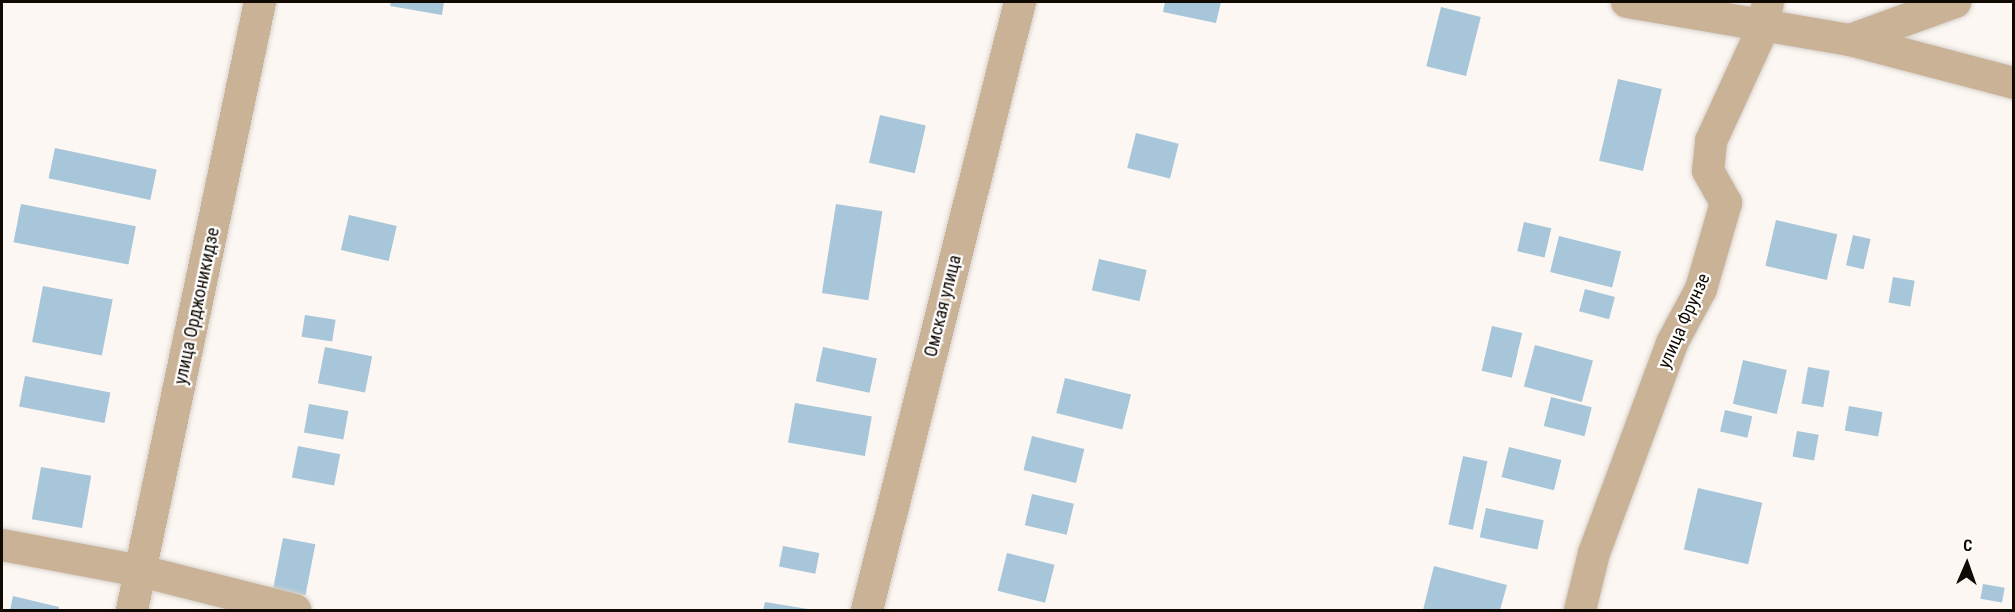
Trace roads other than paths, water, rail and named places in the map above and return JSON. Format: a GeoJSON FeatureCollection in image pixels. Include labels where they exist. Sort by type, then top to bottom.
{"type":"FeatureCollection","features":[{"type":"Feature","properties":{"kind":"street","name":"улица Орджоникидзе"},"geometry":{"type":"LineString","coordinates":[[132,610],[260,2]]}},
{"type":"Feature","properties":{"kind":"street","name":"Омская улица"},"geometry":{"type":"LineString","coordinates":[[867,610],[1020,2]]}},
{"type":"Feature","properties":{"kind":"street"},"geometry":{"type":"LineString","coordinates":[[1627,2],[1766,15],[1850,40],[2013,83]]}},
{"type":"Feature","properties":{"kind":"street"},"geometry":{"type":"LineString","coordinates":[[1850,40],[1955,2]]}},
{"type":"Feature","properties":{"kind":"street","name":"улица Фрунзе"},"geometry":{"type":"LineString","coordinates":[[1580,610],[1594,553],[1672,343],[1701,289],[1726,203],[1708,171],[1711,141],[1766,15]]}},
{"type":"Feature","properties":{"kind":"street"},"geometry":{"type":"LineString","coordinates":[[2,545],[141,572],[295,610]]}}]}
